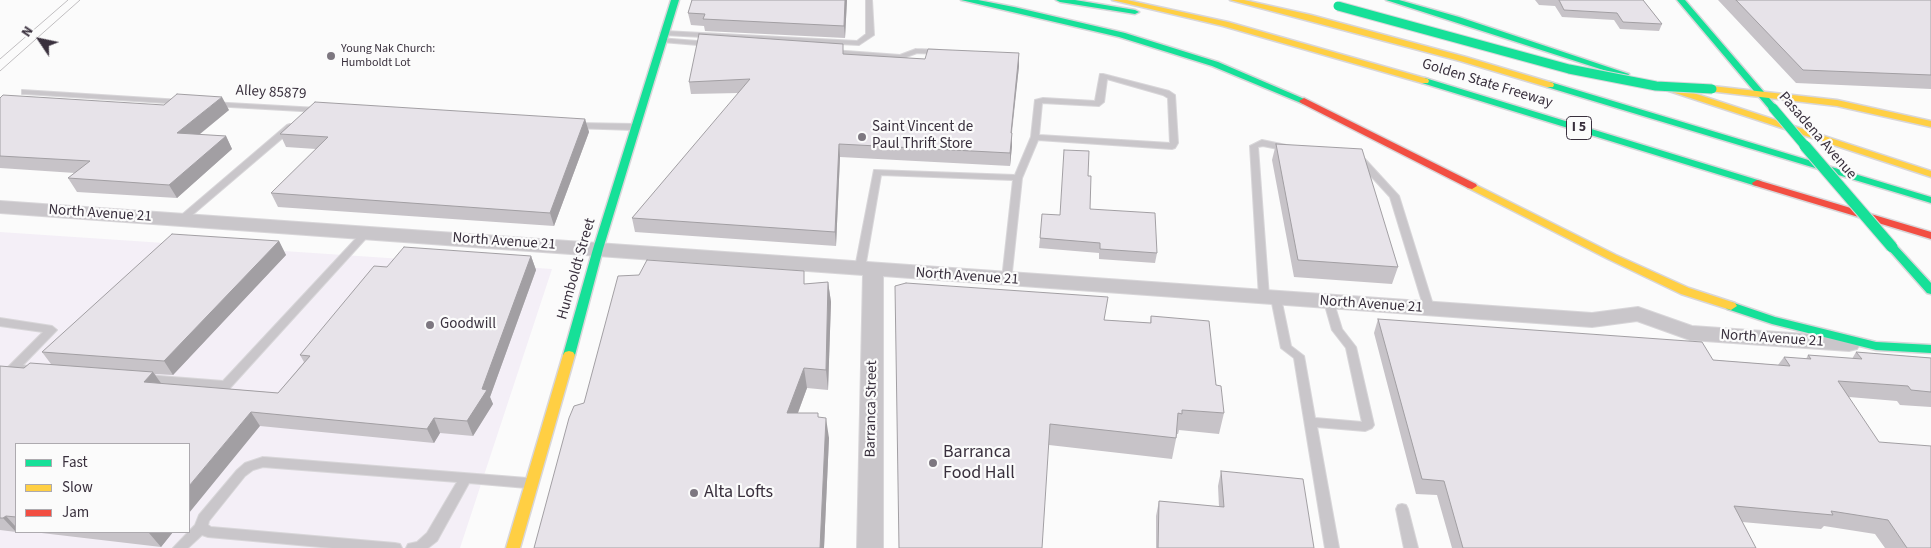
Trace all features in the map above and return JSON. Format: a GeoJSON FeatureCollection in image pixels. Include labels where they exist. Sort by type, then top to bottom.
{"type":"FeatureCollection","features":[{"type":"Feature","properties":{"kind":"main road","name":"Humboldt Street"},"geometry":{"type":"LineString","coordinates":[[512,548],[533,483],[598,249],[676,0]]}},
{"type":"Feature","properties":{"kind":"main road"},"geometry":{"type":"LineString","coordinates":[[965,0],[1014,9],[1122,35],[1215,64],[1290,94],[1612,257],[1685,291],[1772,320],[1876,346]]}},
{"type":"Feature","properties":{"kind":"main road"},"geometry":{"type":"LineString","coordinates":[[1060,0],[1225,24]]}},
{"type":"Feature","properties":{"kind":"main road","name":"Golden State Freeway"},"geometry":{"type":"LineString","coordinates":[[1116,0],[1225,24],[1417,78],[1931,236]]}},
{"type":"Feature","properties":{"kind":"main road","name":"Golden State Freeway"},"geometry":{"type":"LineString","coordinates":[[1234,0],[1308,17],[1463,59],[1931,200]]}},
{"type":"Feature","properties":{"kind":"main road"},"geometry":{"type":"LineString","coordinates":[[1390,0],[1456,19],[1931,174]]}},
{"type":"Feature","properties":{"kind":"main road","name":"Pasadena Avenue"},"geometry":{"type":"LineString","coordinates":[[1681,0],[1931,290]]}},
{"type":"Feature","properties":{"kind":"main road"},"geometry":{"type":"LineString","coordinates":[[1334,5],[1577,71],[1656,86],[1760,93],[1837,103],[1931,124]]}},
{"type":"Feature","properties":{"kind":"main road","name":"North Avenue 21"},"geometry":{"type":"LineString","coordinates":[[1876,346],[1931,349]]}},
{"type":"Feature","properties":{"kind":"street","name":"North Avenue 21"},"geometry":{"type":"LineString","coordinates":[[0,207],[1592,320],[1638,314],[1690,333],[1876,346]]}},
{"type":"Feature","properties":{"kind":"street","name":"Barranca Street"},"geometry":{"type":"LineString","coordinates":[[866,269],[870,548]]}},
{"type":"Feature","properties":{"kind":"lane"},"geometry":{"type":"LineString","coordinates":[[663,37],[859,43],[870,35],[870,0]]}},
{"type":"Feature","properties":{"kind":"lane"},"geometry":{"type":"LineString","coordinates":[[663,37],[728,45]]}},
{"type":"Feature","properties":{"kind":"lane"},"geometry":{"type":"LineString","coordinates":[[825,52],[901,57],[916,51],[950,52]]}},
{"type":"Feature","properties":{"kind":"lane"},"geometry":{"type":"LineString","coordinates":[[1007,279],[1018,178],[1035,137],[1038,102],[1043,100],[1096,104],[1100,102],[1103,76],[1172,96],[1174,143],[1172,146],[1035,137]]}},
{"type":"Feature","properties":{"kind":"lane"},"geometry":{"type":"LineString","coordinates":[[25,92],[186,102]]}},
{"type":"Feature","properties":{"kind":"lane","name":"Alley 85879"},"geometry":{"type":"LineString","coordinates":[[205,103],[330,111]]}},
{"type":"Feature","properties":{"kind":"lane"},"geometry":{"type":"LineString","coordinates":[[181,220],[311,110]]}},
{"type":"Feature","properties":{"kind":"lane"},"geometry":{"type":"LineString","coordinates":[[562,125],[635,127]]}},
{"type":"Feature","properties":{"kind":"lane"},"geometry":{"type":"LineString","coordinates":[[1298,150],[1262,143],[1254,146],[1270,298],[1286,348],[1299,356],[1332,548]]}},
{"type":"Feature","properties":{"kind":"lane"},"geometry":{"type":"LineString","coordinates":[[1344,158],[1362,161],[1394,196],[1429,308]]}},
{"type":"Feature","properties":{"kind":"lane"},"geometry":{"type":"LineString","coordinates":[[866,269],[877,172],[1018,178]]}},
{"type":"Feature","properties":{"kind":"lane"},"geometry":{"type":"LineString","coordinates":[[139,378],[226,385],[366,233]]}},
{"type":"Feature","properties":{"kind":"lane"},"geometry":{"type":"LineString","coordinates":[[1310,422],[1364,427],[1368,425],[1351,347],[1337,330],[1329,302]]}},
{"type":"Feature","properties":{"kind":"lane"},"geometry":{"type":"LineString","coordinates":[[0,322],[52,330],[12,369],[32,370]]}},
{"type":"Feature","properties":{"kind":"lane"},"geometry":{"type":"LineString","coordinates":[[180,548],[202,527],[203,519],[241,473],[249,466],[263,462],[533,483]]}},
{"type":"Feature","properties":{"kind":"lane"},"geometry":{"type":"LineString","coordinates":[[413,548],[420,547],[432,537],[466,478]]}},
{"type":"Feature","properties":{"kind":"lane"},"geometry":{"type":"LineString","coordinates":[[1402,509],[1411,548]]}},
{"type":"Feature","properties":{"kind":"lane"},"geometry":{"type":"LineString","coordinates":[[202,527],[208,532],[395,548]]}},
{"type":"Feature","properties":{"kind":"shaded area"},"geometry":{"type":"Polygon","coordinates":[[[0,232],[552,269],[460,548],[0,548],[0,232]]]}},
{"type":"Feature","properties":{"kind":"building"},"geometry":{"type":"Polygon","coordinates":[[[692,0],[845,0],[844,26],[703,19],[705,14],[688,13],[692,0]]]}},
{"type":"Feature","properties":{"kind":"building"},"geometry":{"type":"Polygon","coordinates":[[[1559,0],[1643,0],[1662,24],[1623,22],[1617,13],[1564,10],[1559,0]]]}},
{"type":"Feature","properties":{"kind":"building"},"geometry":{"type":"Polygon","coordinates":[[[1736,0],[1931,0],[1931,75],[1803,70],[1736,0]]]}},
{"type":"Feature","properties":{"kind":"building"},"geometry":{"type":"Polygon","coordinates":[[[699,34],[843,44],[843,54],[925,59],[928,49],[1019,53],[1010,153],[839,144],[835,232],[632,218],[750,79],[689,82],[699,34]]]}},
{"type":"Feature","properties":{"kind":"building"},"geometry":{"type":"Polygon","coordinates":[[[177,94],[222,97],[177,133],[226,136],[169,185],[68,178],[90,161],[0,156],[0,98],[3,95],[164,105],[177,94]]]}},
{"type":"Feature","properties":{"kind":"building"},"geometry":{"type":"Polygon","coordinates":[[[315,102],[585,119],[550,213],[271,193],[328,137],[280,134],[315,102]]]}},
{"type":"Feature","properties":{"kind":"building"},"geometry":{"type":"Polygon","coordinates":[[[1276,144],[1362,149],[1398,267],[1298,260],[1276,144]]]}},
{"type":"Feature","properties":{"kind":"building"},"geometry":{"type":"Polygon","coordinates":[[[1064,150],[1089,151],[1088,176],[1091,176],[1090,209],[1155,213],[1157,253],[1100,249],[1100,243],[1040,238],[1042,214],[1060,215],[1064,150]]]}},
{"type":"Feature","properties":{"kind":"building"},"geometry":{"type":"Polygon","coordinates":[[[172,234],[279,241],[164,361],[42,352],[172,234]]]}},
{"type":"Feature","properties":{"kind":"building"},"geometry":{"type":"Polygon","coordinates":[[[404,247],[531,256],[482,389],[487,390],[467,421],[434,418],[427,429],[251,412],[190,485],[190,443],[15,443],[15,517],[6,516],[0,518],[0,366],[24,368],[30,363],[153,372],[144,382],[278,393],[310,356],[300,355],[374,266],[387,267],[404,247]]]}},
{"type":"Feature","properties":{"kind":"building"},"geometry":{"type":"Polygon","coordinates":[[[647,260],[804,271],[804,284],[828,282],[826,370],[804,368],[787,413],[818,413],[818,417],[826,418],[820,548],[534,548],[569,418],[574,406],[584,403],[618,276],[639,275],[647,260]]]}},
{"type":"Feature","properties":{"kind":"building"},"geometry":{"type":"Polygon","coordinates":[[[906,283],[1108,297],[1104,320],[1151,323],[1151,316],[1209,321],[1216,385],[1221,386],[1224,413],[1182,410],[1182,414],[1178,413],[1176,438],[1050,424],[1042,548],[899,548],[895,286],[906,283]]]}},
{"type":"Feature","properties":{"kind":"building"},"geometry":{"type":"Polygon","coordinates":[[[1378,319],[1702,342],[1713,360],[1790,366],[1784,357],[1811,359],[1808,355],[1862,359],[1856,352],[1931,358],[1931,392],[1911,390],[1908,386],[1838,381],[1879,442],[1931,446],[1931,548],[1907,548],[1888,520],[1831,511],[1833,515],[1734,506],[1756,548],[1463,548],[1444,481],[1422,479],[1378,319]]]}},
{"type":"Feature","properties":{"kind":"building"},"geometry":{"type":"Polygon","coordinates":[[[1221,471],[1303,479],[1314,548],[1158,548],[1159,501],[1224,507],[1221,471]]]}},
{"type":"Feature","properties":{"kind":"tram line"},"geometry":{"type":"LineString","coordinates":[[0,59],[68,0]]}},
{"type":"Feature","properties":{"kind":"tram line"},"geometry":{"type":"LineString","coordinates":[[0,71],[80,0]]}},
{"type":"Feature","properties":{"kind":"traffic: fast"},"geometry":{"type":"LineString","coordinates":[[569,355],[598,249],[675,0]]}},
{"type":"Feature","properties":{"kind":"traffic: fast"},"geometry":{"type":"LineString","coordinates":[[965,0],[1014,9],[1122,35],[1215,64],[1304,101]]}},
{"type":"Feature","properties":{"kind":"traffic: fast"},"geometry":{"type":"LineString","coordinates":[[1060,0],[1135,12]]}},
{"type":"Feature","properties":{"kind":"traffic: fast"},"geometry":{"type":"LineString","coordinates":[[1390,0],[1456,19],[1625,74]]}},
{"type":"Feature","properties":{"kind":"traffic: fast"},"geometry":{"type":"LineString","coordinates":[[1681,0],[1773,108]]}},
{"type":"Feature","properties":{"kind":"traffic: fast"},"geometry":{"type":"LineString","coordinates":[[1338,6],[1569,69],[1656,86],[1712,89]]}},
{"type":"Feature","properties":{"kind":"traffic: fast"},"geometry":{"type":"LineString","coordinates":[[1425,81],[1757,183]]}},
{"type":"Feature","properties":{"kind":"traffic: fast"},"geometry":{"type":"LineString","coordinates":[[1550,85],[1931,200]]}},
{"type":"Feature","properties":{"kind":"traffic: fast"},"geometry":{"type":"LineString","coordinates":[[1773,108],[1892,247]]}},
{"type":"Feature","properties":{"kind":"traffic: fast"},"geometry":{"type":"LineString","coordinates":[[1892,247],[1931,290]]}},
{"type":"Feature","properties":{"kind":"traffic: fast"},"geometry":{"type":"LineString","coordinates":[[1731,306],[1772,320],[1876,346]]}},
{"type":"Feature","properties":{"kind":"traffic: fast"},"geometry":{"type":"LineString","coordinates":[[1876,346],[1931,349]]}},
{"type":"Feature","properties":{"kind":"traffic: slow"},"geometry":{"type":"LineString","coordinates":[[1116,0],[1225,24],[1425,81]]}},
{"type":"Feature","properties":{"kind":"traffic: slow"},"geometry":{"type":"LineString","coordinates":[[1234,0],[1308,17],[1550,85]]}},
{"type":"Feature","properties":{"kind":"traffic: slow"},"geometry":{"type":"LineString","coordinates":[[1666,87],[1931,174]]}},
{"type":"Feature","properties":{"kind":"traffic: slow"},"geometry":{"type":"LineString","coordinates":[[1712,89],[1760,93]]}},
{"type":"Feature","properties":{"kind":"traffic: slow"},"geometry":{"type":"LineString","coordinates":[[1760,93],[1837,103],[1931,124]]}},
{"type":"Feature","properties":{"kind":"traffic: slow"},"geometry":{"type":"LineString","coordinates":[[1472,186],[1612,257],[1685,291],[1731,306]]}},
{"type":"Feature","properties":{"kind":"traffic: slow"},"geometry":{"type":"LineString","coordinates":[[513,548],[569,355]]}},
{"type":"Feature","properties":{"kind":"traffic: jam"},"geometry":{"type":"LineString","coordinates":[[1304,101],[1472,186]]}},
{"type":"Feature","properties":{"kind":"traffic: jam"},"geometry":{"type":"LineString","coordinates":[[1757,183],[1931,236]]}},
{"type":"Feature","properties":{"kind":"place","name":"Young Nak Church: Humboldt Lot"},"geometry":{"type":"Point","coordinates":[331,56]}},
{"type":"Feature","properties":{"kind":"place","name":"Saint Vincent de Paul Thrift Store"},"geometry":{"type":"Point","coordinates":[862,137]}},
{"type":"Feature","properties":{"kind":"place","name":"Goodwill"},"geometry":{"type":"Point","coordinates":[430,325]}},
{"type":"Feature","properties":{"kind":"place","name":"Barranca Food Hall"},"geometry":{"type":"Point","coordinates":[933,463]}},
{"type":"Feature","properties":{"kind":"place","name":"Alta Lofts"},"geometry":{"type":"Point","coordinates":[694,493]}}]}
